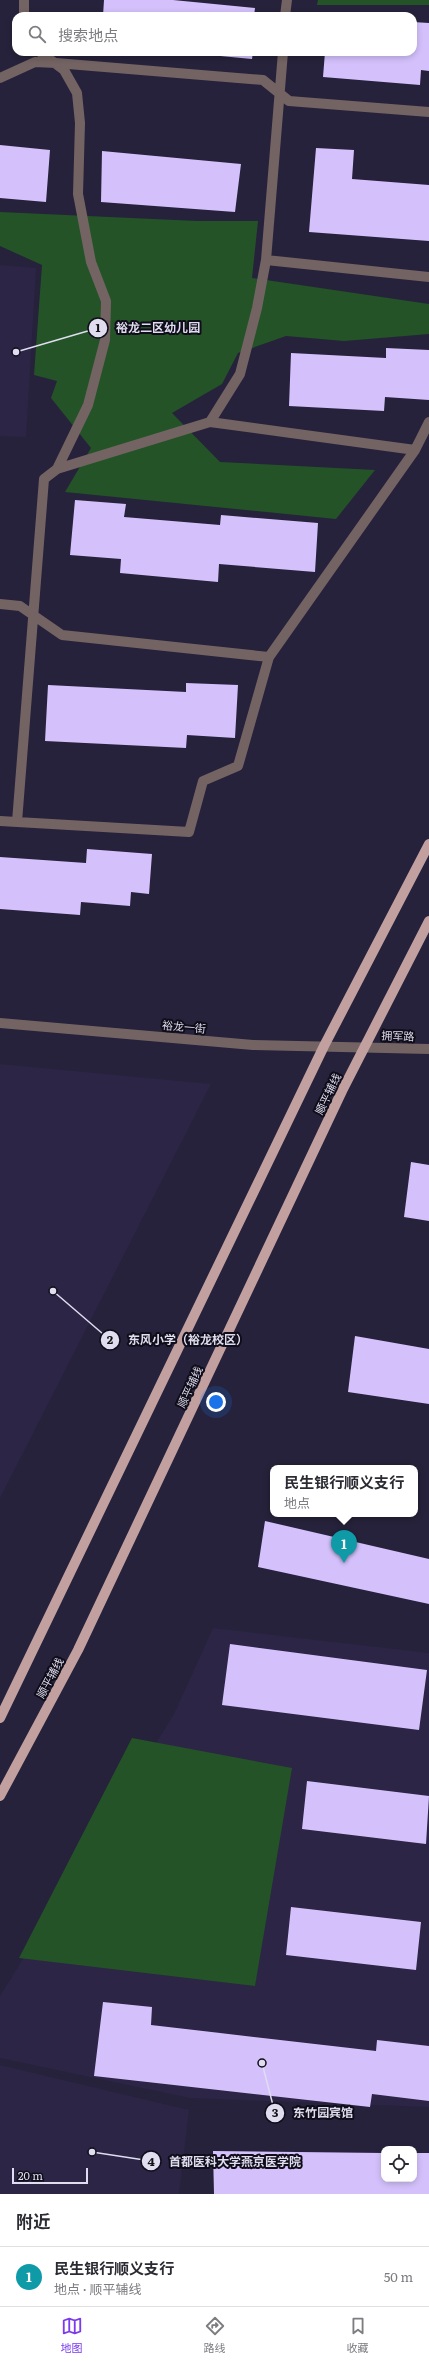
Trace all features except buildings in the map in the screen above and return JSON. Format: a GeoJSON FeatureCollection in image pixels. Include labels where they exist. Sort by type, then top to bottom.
{"type":"FeatureCollection","features":[{"type":"Feature","properties":{"kind":"main road"},"geometry":{"type":"LineString","coordinates":[[0,1718],[324,1046],[429,844]]}},
{"type":"Feature","properties":{"kind":"main road","name":"顺平辅线"},"geometry":{"type":"LineString","coordinates":[[0,1796],[78,1650],[339,1099],[429,921]]}},
{"type":"Feature","properties":{"kind":"street"},"geometry":{"type":"LineString","coordinates":[[24,0],[24,12]]}},
{"type":"Feature","properties":{"kind":"street"},"geometry":{"type":"LineString","coordinates":[[286,12],[287,0]]}},
{"type":"Feature","properties":{"kind":"street"},"geometry":{"type":"LineString","coordinates":[[46,56],[64,70],[77,93],[80,123],[78,194],[91,262],[106,301],[105,340],[88,405],[57,469]]}},
{"type":"Feature","properties":{"kind":"street"},"geometry":{"type":"LineString","coordinates":[[210,422],[240,374],[257,308],[266,260],[282,56]]}},
{"type":"Feature","properties":{"kind":"street"},"geometry":{"type":"LineString","coordinates":[[0,78],[35,62],[56,63],[263,80],[289,101],[429,112]]}},
{"type":"Feature","properties":{"kind":"street"},"geometry":{"type":"LineString","coordinates":[[266,260],[429,277]]}},
{"type":"Feature","properties":{"kind":"street"},"geometry":{"type":"LineString","coordinates":[[17,822],[44,479],[57,469],[210,422],[415,450]]}},
{"type":"Feature","properties":{"kind":"street"},"geometry":{"type":"LineString","coordinates":[[0,821],[189,832],[203,781],[238,766],[269,657],[415,450],[429,422]]}},
{"type":"Feature","properties":{"kind":"street"},"geometry":{"type":"LineString","coordinates":[[0,604],[20,606],[62,635],[269,657]]}},
{"type":"Feature","properties":{"kind":"street","name":"裕龙一街"},"geometry":{"type":"LineString","coordinates":[[0,1023],[253,1045],[366,1047]]}},
{"type":"Feature","properties":{"kind":"street","name":"拥军路"},"geometry":{"type":"LineString","coordinates":[[366,1047],[429,1049]]}},
{"type":"Feature","properties":{"kind":"shaded area"},"geometry":{"type":"Polygon","coordinates":[[[0,265],[36,268],[26,437],[0,436],[0,265]]]}},
{"type":"Feature","properties":{"kind":"shaded area"},"geometry":{"type":"Polygon","coordinates":[[[0,1064],[211,1084],[0,1498],[0,1064]]]}},
{"type":"Feature","properties":{"kind":"shaded area"},"geometry":{"type":"Polygon","coordinates":[[[213,1628],[429,1653],[429,2107],[190,2098],[0,2058],[0,1996],[174,1714],[213,1628]]]}},
{"type":"Feature","properties":{"kind":"shaded area"},"geometry":{"type":"Polygon","coordinates":[[[0,2065],[189,2110],[179,2194],[0,2194],[0,2065]]]}},
{"type":"Feature","properties":{"kind":"green space"},"geometry":{"type":"Polygon","coordinates":[[[318,0],[429,0],[429,5],[317,5],[318,0]]]}},
{"type":"Feature","properties":{"kind":"green space"},"geometry":{"type":"Polygon","coordinates":[[[0,212],[197,221],[258,221],[252,278],[429,304],[429,334],[344,341],[286,336],[238,353],[222,384],[172,413],[220,462],[375,470],[336,519],[65,492],[91,448],[51,398],[57,381],[34,375],[42,265],[0,246],[0,212]]]}},
{"type":"Feature","properties":{"kind":"green space"},"geometry":{"type":"Polygon","coordinates":[[[132,1738],[292,1768],[255,1986],[19,1958],[132,1738]]]}},
{"type":"Feature","properties":{"kind":"place","name":"裕龙二区幼儿园"},"geometry":{"type":"Point","coordinates":[16,352]}},
{"type":"Feature","properties":{"kind":"place","name":"东风小学（裕龙校区）"},"geometry":{"type":"Point","coordinates":[53,1291]}},
{"type":"Feature","properties":{"kind":"place","name":"民生银行顺义支行"},"geometry":{"type":"Point","coordinates":[344,1563]}},
{"type":"Feature","properties":{"kind":"place","name":"东竹园宾馆"},"geometry":{"type":"Point","coordinates":[262,2063]}},
{"type":"Feature","properties":{"kind":"place","name":"首都医科大学燕京医学院"},"geometry":{"type":"Point","coordinates":[92,2152]}}]}
